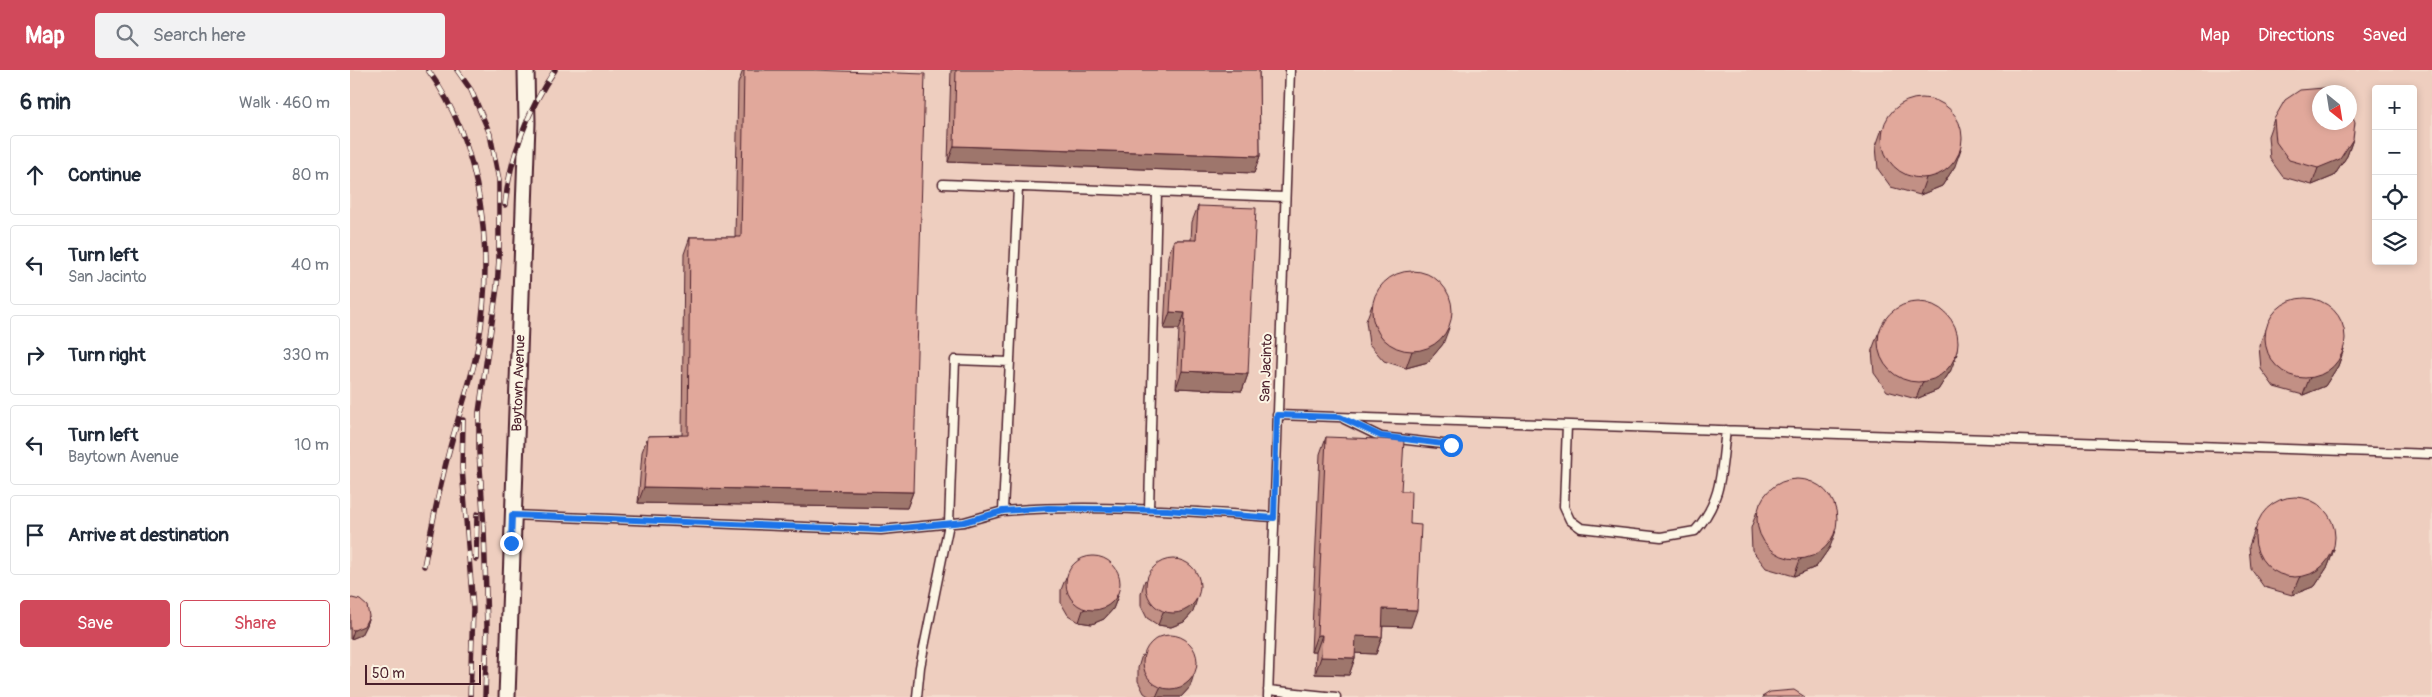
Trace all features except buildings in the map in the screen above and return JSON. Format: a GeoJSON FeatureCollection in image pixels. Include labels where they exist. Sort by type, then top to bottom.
{"type":"FeatureCollection","features":[{"type":"Feature","properties":{"kind":"street","name":"Baytown Avenue"},"geometry":{"type":"LineString","coordinates":[[507,697],[527,123],[526,70]]}},
{"type":"Feature","properties":{"kind":"lane","name":"San Jacinto"},"geometry":{"type":"LineString","coordinates":[[1268,694],[1290,70]]}},
{"type":"Feature","properties":{"kind":"lane"},"geometry":{"type":"LineString","coordinates":[[943,184],[1285,197]]}},
{"type":"Feature","properties":{"kind":"lane"},"geometry":{"type":"LineString","coordinates":[[1003,511],[1018,187]]}},
{"type":"Feature","properties":{"kind":"lane"},"geometry":{"type":"LineString","coordinates":[[1149,510],[1157,192]]}},
{"type":"Feature","properties":{"kind":"lane"},"geometry":{"type":"LineString","coordinates":[[917,697],[920,668],[949,524],[955,360],[1010,362]]}},
{"type":"Feature","properties":{"kind":"lane"},"geometry":{"type":"LineString","coordinates":[[1277,415],[2432,454]]}},
{"type":"Feature","properties":{"kind":"lane"},"geometry":{"type":"LineString","coordinates":[[1340,417],[1381,436],[1451,445]]}},
{"type":"Feature","properties":{"kind":"lane"},"geometry":{"type":"LineString","coordinates":[[1567,425],[1564,507],[1570,520],[1580,528],[1661,537],[1694,531],[1713,508],[1720,486],[1726,430]]}},
{"type":"Feature","properties":{"kind":"lane"},"geometry":{"type":"LineString","coordinates":[[512,515],[881,530],[949,524],[964,522],[1003,511],[1048,508],[1149,510],[1274,518]]}},
{"type":"Feature","properties":{"kind":"lane"},"geometry":{"type":"LineString","coordinates":[[1268,694],[1336,697]]}},
{"type":"Feature","properties":{"kind":"shaded area"},"geometry":{"type":"Polygon","coordinates":[[[350,70],[2432,70],[2432,697],[350,697],[350,70]]]}},
{"type":"Feature","properties":{"kind":"railway"},"geometry":{"type":"LineString","coordinates":[[424,566],[444,472],[478,346],[483,311],[485,275],[484,239],[473,167],[462,133],[447,100],[428,70]]}},
{"type":"Feature","properties":{"kind":"railway"},"geometry":{"type":"LineString","coordinates":[[457,70],[471,90],[490,134],[499,180],[497,287],[479,412],[487,626],[485,697]]}},
{"type":"Feature","properties":{"kind":"railway"},"geometry":{"type":"LineString","coordinates":[[505,205],[511,169],[522,134],[536,101],[555,70]]}},
{"type":"Feature","properties":{"kind":"railway"},"geometry":{"type":"LineString","coordinates":[[463,420],[462,468],[473,609],[470,697]]}},
{"type":"Feature","properties":{"kind":"railway"},"geometry":{"type":"LineString","coordinates":[[476,559],[477,514]]}},
{"type":"Feature","properties":{"kind":"route"},"geometry":{"type":"LineString","coordinates":[[511,543],[512,515],[881,530],[964,522],[1003,511],[1048,508],[1167,510],[1274,518],[1277,415],[1340,417],[1381,436],[1451,445]]}}]}
